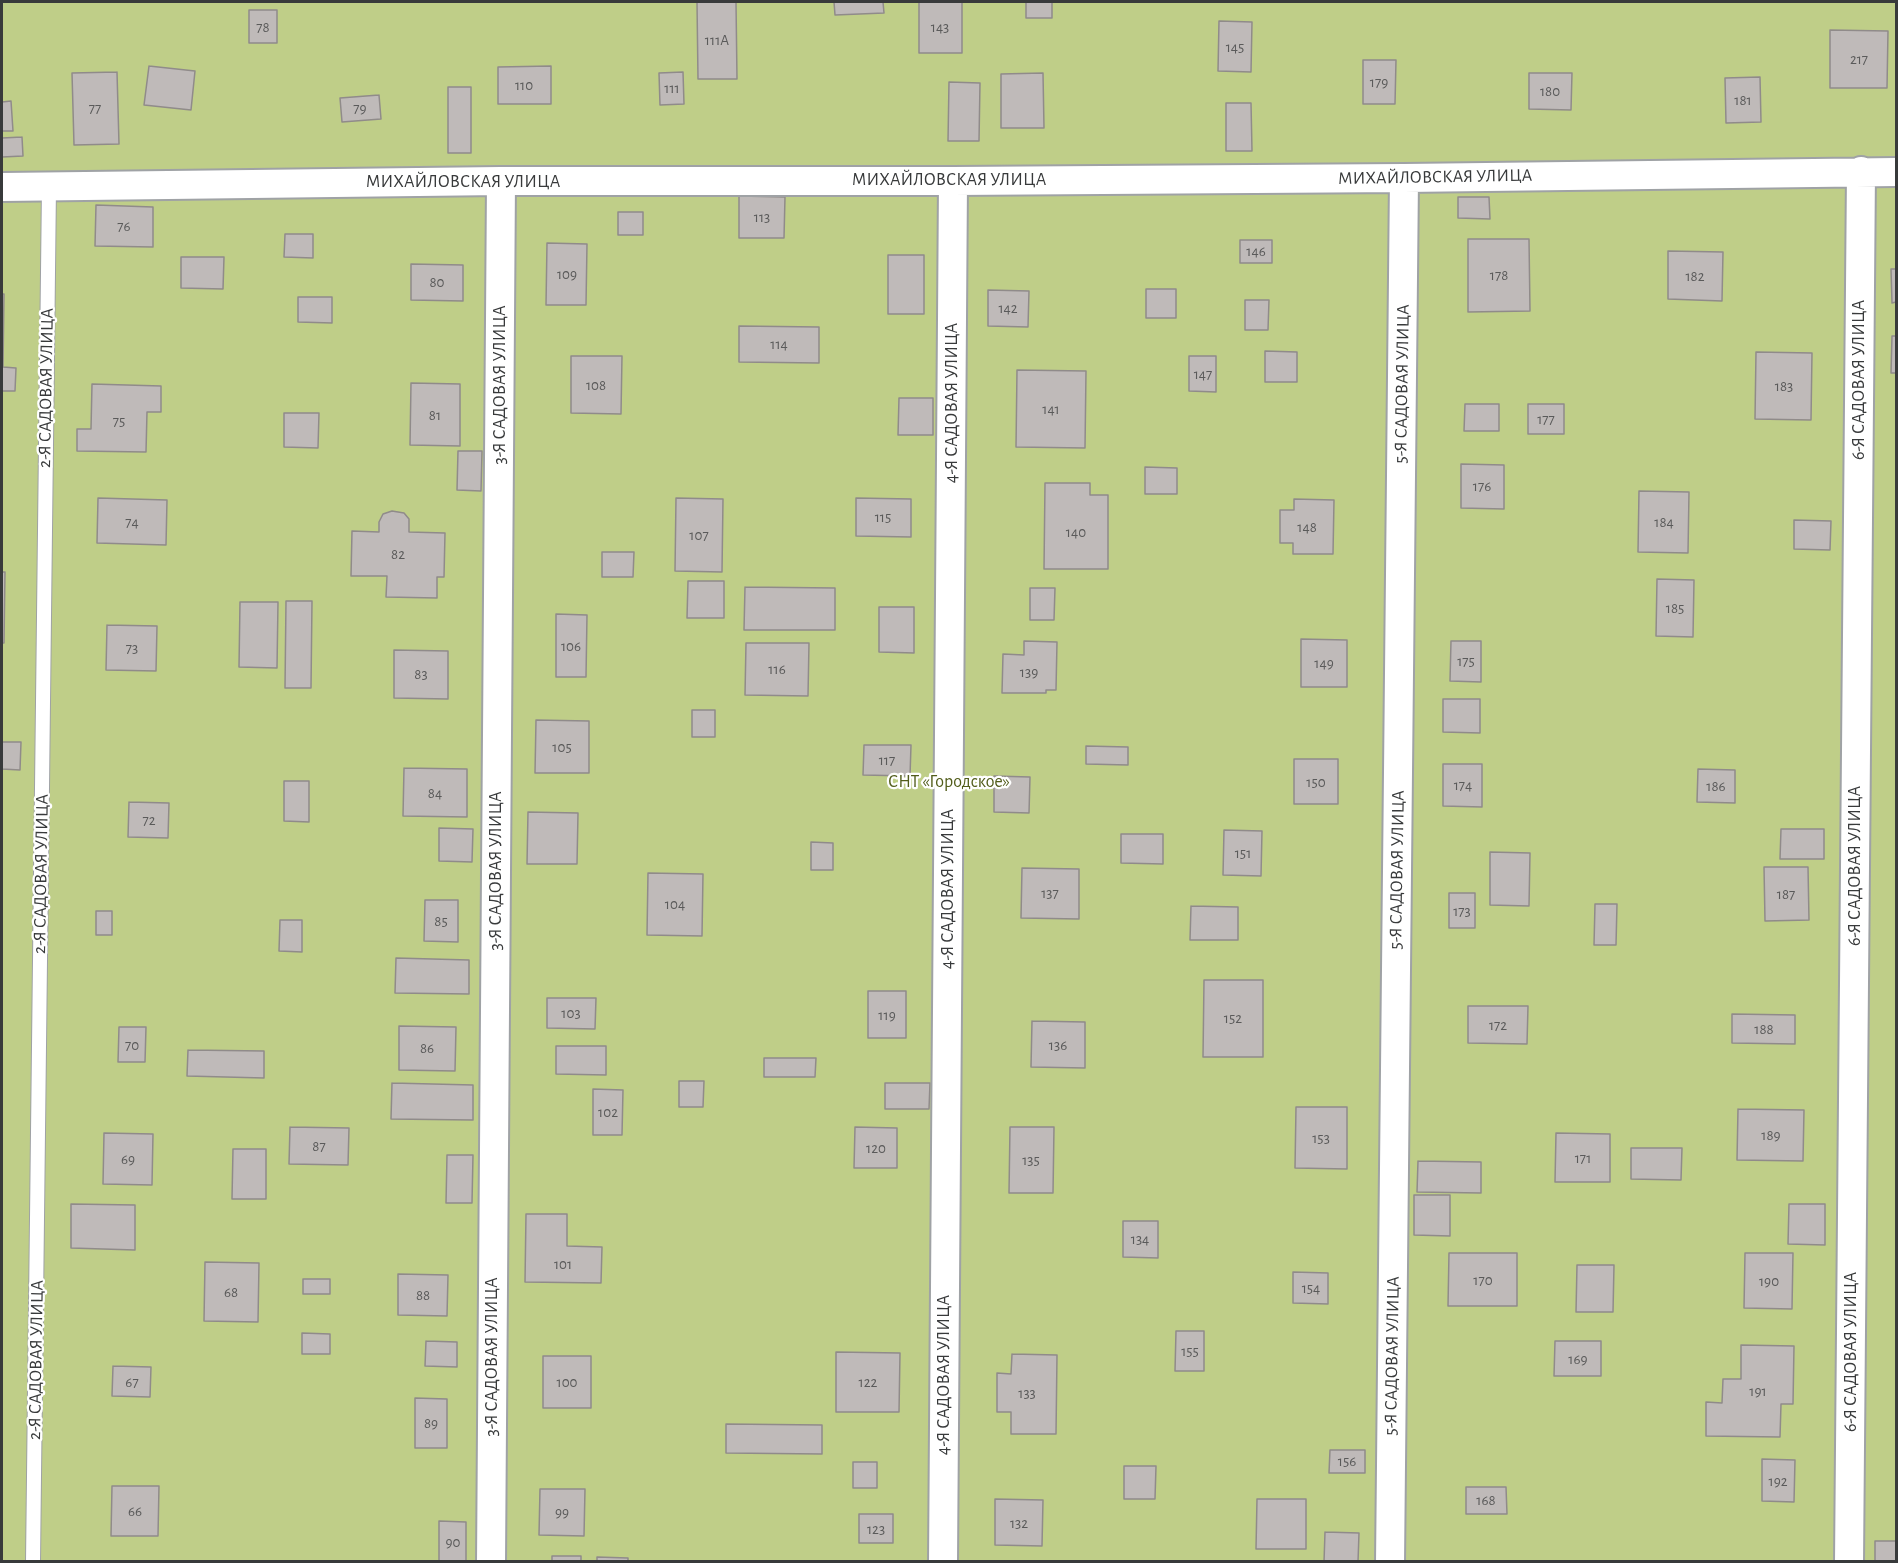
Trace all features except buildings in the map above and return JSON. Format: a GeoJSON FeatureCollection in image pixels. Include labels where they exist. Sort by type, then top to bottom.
{"type":"FeatureCollection","features":[{"type":"Feature","properties":{"kind":"street","name":"6-Я САДОВАЯ УЛИЦА"},"geometry":{"type":"LineString","coordinates":[[1849,1562],[1861,171]]}},
{"type":"Feature","properties":{"kind":"street","name":"МИХАЙЛОВСКАЯ УЛИЦА"},"geometry":{"type":"LineString","coordinates":[[2,187],[501,181],[1404,178],[1896,172]]}},
{"type":"Feature","properties":{"kind":"street","name":"5-Я САДОВАЯ УЛИЦА"},"geometry":{"type":"LineString","coordinates":[[1390,1562],[1404,178]]}},
{"type":"Feature","properties":{"kind":"street","name":"3-Я САДОВАЯ УЛИЦА"},"geometry":{"type":"LineString","coordinates":[[491,1562],[501,181]]}},
{"type":"Feature","properties":{"kind":"street","name":"4-Я САДОВАЯ УЛИЦА"},"geometry":{"type":"LineString","coordinates":[[943,1562],[953,181]]}},
{"type":"Feature","properties":{"kind":"lane","name":"2-Я САДОВАЯ УЛИЦА"},"geometry":{"type":"LineString","coordinates":[[33,1562],[49,186]]}},
{"type":"Feature","properties":{"kind":"green space","name":"СНТ «Городское»"},"geometry":{"type":"Polygon","coordinates":[[[2,2],[1896,2],[1896,1561],[2,1561],[2,2]]]}}]}
